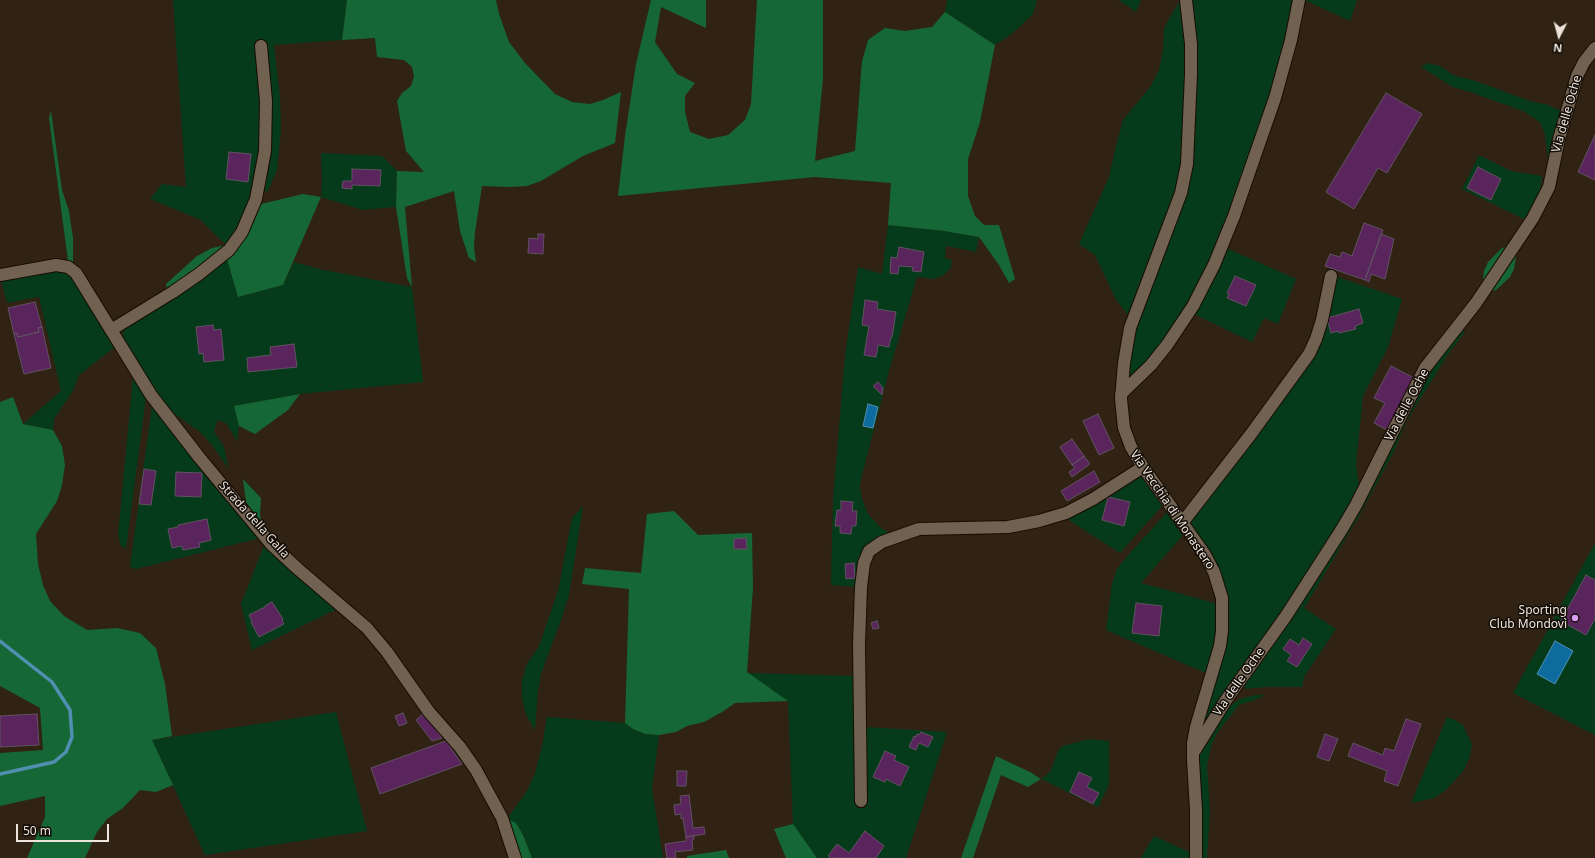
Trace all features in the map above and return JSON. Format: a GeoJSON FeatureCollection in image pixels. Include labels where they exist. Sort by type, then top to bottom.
{"type":"FeatureCollection","features":[{"type":"Feature","properties":{"kind":"street","name":"Via Vecchia di Monastero"},"geometry":{"type":"LineString","coordinates":[[1186,0],[1191,44],[1188,153],[1181,193],[1130,328],[1126,346],[1121,394],[1121,413],[1126,437],[1143,467],[1205,555],[1212,568],[1219,586],[1223,607],[1220,646],[1196,727],[1193,753],[1196,810],[1196,858]]}},
{"type":"Feature","properties":{"kind":"street"},"geometry":{"type":"LineString","coordinates":[[1121,394],[1151,365],[1170,340],[1193,306],[1214,265],[1234,216],[1278,87],[1291,40],[1299,0]]}},
{"type":"Feature","properties":{"kind":"street"},"geometry":{"type":"LineString","coordinates":[[111,330],[173,292],[199,274],[229,250],[242,232],[256,200],[265,151],[266,101],[261,46]]}},
{"type":"Feature","properties":{"kind":"street","name":"Via delle Oche"},"geometry":{"type":"LineString","coordinates":[[1193,753],[1231,691],[1286,616],[1342,529],[1362,494],[1425,368],[1476,303],[1536,214],[1550,183],[1559,139],[1574,82],[1584,62],[1595,48]]}},
{"type":"Feature","properties":{"kind":"street","name":"Strada della Galla"},"geometry":{"type":"LineString","coordinates":[[0,275],[56,265],[68,267],[78,276],[151,395],[165,414],[267,539],[298,569],[356,618],[377,639],[418,697],[460,747],[476,770],[502,818],[515,858]]}},
{"type":"Feature","properties":{"kind":"street"},"geometry":{"type":"LineString","coordinates":[[1182,523],[1252,434],[1309,354],[1322,320],[1331,276]]}},
{"type":"Feature","properties":{"kind":"street"},"geometry":{"type":"LineString","coordinates":[[861,801],[859,644],[863,566],[869,551],[882,542],[923,528],[1008,527],[1057,516],[1086,503],[1143,467]]}},
{"type":"Feature","properties":{"kind":"green space"},"geometry":{"type":"Polygon","coordinates":[[[173,0],[347,0],[342,40],[274,45],[280,98],[281,131],[277,170],[268,191],[264,192],[271,159],[271,99],[261,102],[260,149],[251,197],[239,227],[226,245],[201,220],[150,199],[162,184],[186,187],[173,0]]]}},
{"type":"Feature","properties":{"kind":"green space"},"geometry":{"type":"Polygon","coordinates":[[[347,0],[496,0],[499,14],[509,42],[525,63],[555,94],[572,102],[590,104],[621,92],[615,143],[583,156],[541,181],[527,186],[482,186],[475,232],[474,247],[476,262],[469,258],[460,231],[454,191],[405,207],[412,287],[407,278],[396,207],[397,171],[424,172],[406,151],[397,101],[402,93],[411,86],[414,77],[412,67],[404,60],[377,57],[375,38],[342,40],[347,0]]]}},
{"type":"Feature","properties":{"kind":"green space"},"geometry":{"type":"Polygon","coordinates":[[[651,0],[706,0],[706,28],[661,7],[655,42],[677,74],[695,83],[685,96],[685,112],[690,132],[709,139],[728,135],[745,120],[751,104],[757,0],[823,0],[823,78],[815,161],[855,151],[862,61],[868,40],[885,28],[905,31],[932,27],[945,12],[995,45],[980,122],[968,159],[968,196],[975,216],[984,225],[999,225],[1015,279],[1009,283],[999,265],[979,237],[944,231],[888,225],[891,183],[815,177],[618,196],[636,64],[651,0]]]}},
{"type":"Feature","properties":{"kind":"green space"},"geometry":{"type":"Polygon","coordinates":[[[947,0],[1037,0],[1033,14],[1013,33],[995,45],[945,12],[947,0]]]}},
{"type":"Feature","properties":{"kind":"green space"},"geometry":{"type":"Polygon","coordinates":[[[1119,0],[1141,0],[1136,12],[1119,0]]]}},
{"type":"Feature","properties":{"kind":"green space"},"geometry":{"type":"Polygon","coordinates":[[[1180,0],[1186,50],[1182,162],[1177,191],[1130,318],[1115,298],[1095,255],[1079,244],[1109,177],[1123,120],[1151,86],[1159,70],[1163,50],[1164,28],[1180,0]]]}},
{"type":"Feature","properties":{"kind":"green space"},"geometry":{"type":"Polygon","coordinates":[[[1190,0],[1294,0],[1287,34],[1264,117],[1214,253],[1189,305],[1154,355],[1125,383],[1134,330],[1179,211],[1190,0]]]}},
{"type":"Feature","properties":{"kind":"green space"},"geometry":{"type":"Polygon","coordinates":[[[1304,0],[1357,0],[1350,21],[1304,0]]]}},
{"type":"Feature","properties":{"kind":"green space"},"geometry":{"type":"Polygon","coordinates":[[[1428,63],[1440,66],[1453,75],[1475,81],[1533,102],[1545,104],[1562,111],[1548,177],[1548,158],[1545,135],[1540,122],[1523,111],[1453,87],[1421,67],[1428,63]]]}},
{"type":"Feature","properties":{"kind":"green space"},"geometry":{"type":"Polygon","coordinates":[[[51,111],[62,190],[69,211],[73,238],[73,263],[68,261],[49,118],[51,111]]]}},
{"type":"Feature","properties":{"kind":"green space"},"geometry":{"type":"Polygon","coordinates":[[[321,153],[382,156],[397,171],[396,207],[363,210],[321,197],[321,153]]]}},
{"type":"Feature","properties":{"kind":"green space"},"geometry":{"type":"Polygon","coordinates":[[[1479,155],[1511,171],[1542,176],[1539,199],[1528,221],[1462,189],[1479,155]]]}},
{"type":"Feature","properties":{"kind":"green space"},"geometry":{"type":"Polygon","coordinates":[[[303,194],[321,197],[283,285],[238,297],[227,259],[241,244],[256,217],[261,204],[303,194]]]}},
{"type":"Feature","properties":{"kind":"green space"},"geometry":{"type":"Polygon","coordinates":[[[888,225],[944,231],[979,237],[976,252],[946,246],[945,258],[952,260],[951,267],[944,275],[935,279],[917,277],[889,371],[860,487],[862,499],[868,514],[879,526],[890,534],[866,546],[862,551],[858,564],[856,587],[831,585],[833,499],[845,355],[858,267],[882,274],[888,225]]]}},
{"type":"Feature","properties":{"kind":"green space"},"geometry":{"type":"Polygon","coordinates":[[[226,245],[214,256],[167,290],[166,284],[197,256],[212,248],[226,245]]]}},
{"type":"Feature","properties":{"kind":"green space"},"geometry":{"type":"Polygon","coordinates":[[[1511,245],[1482,288],[1484,271],[1488,262],[1502,248],[1511,245]]]}},
{"type":"Feature","properties":{"kind":"green space"},"geometry":{"type":"Polygon","coordinates":[[[1226,248],[1296,279],[1278,324],[1264,318],[1252,342],[1194,314],[1226,248]]]}},
{"type":"Feature","properties":{"kind":"green space"},"geometry":{"type":"Polygon","coordinates":[[[1517,250],[1514,269],[1510,277],[1496,290],[1488,292],[1517,250]]]}},
{"type":"Feature","properties":{"kind":"green space"},"geometry":{"type":"Polygon","coordinates":[[[227,259],[238,297],[283,285],[294,262],[319,269],[412,287],[423,382],[300,394],[235,406],[239,426],[237,441],[227,424],[218,420],[214,431],[224,447],[228,468],[213,446],[200,432],[169,410],[156,392],[124,340],[123,332],[125,328],[227,259]]]}},
{"type":"Feature","properties":{"kind":"green space"},"geometry":{"type":"Polygon","coordinates":[[[52,270],[62,270],[71,275],[115,347],[79,375],[74,389],[54,419],[53,430],[23,424],[61,391],[39,297],[7,303],[1,280],[52,270]]]}},
{"type":"Feature","properties":{"kind":"green space"},"geometry":{"type":"Polygon","coordinates":[[[1335,276],[1402,299],[1388,347],[1363,396],[1356,464],[1359,488],[1345,515],[1268,634],[1233,680],[1201,732],[1227,612],[1190,522],[1295,381],[1335,276]]]}},
{"type":"Feature","properties":{"kind":"green space"},"geometry":{"type":"Polygon","coordinates":[[[1461,330],[1465,332],[1448,354],[1406,422],[1394,451],[1358,518],[1304,608],[1336,629],[1304,677],[1302,687],[1265,687],[1245,689],[1244,685],[1251,670],[1424,379],[1461,330]]]}},
{"type":"Feature","properties":{"kind":"green space"},"geometry":{"type":"Polygon","coordinates":[[[133,377],[146,398],[126,549],[121,546],[118,535],[133,377]]]}},
{"type":"Feature","properties":{"kind":"green space"},"geometry":{"type":"Polygon","coordinates":[[[300,394],[288,410],[255,434],[239,426],[234,406],[300,394]]]}},
{"type":"Feature","properties":{"kind":"green space"},"geometry":{"type":"Polygon","coordinates":[[[13,397],[23,424],[53,430],[62,446],[65,465],[62,485],[57,501],[36,534],[38,564],[43,585],[50,601],[64,616],[87,630],[117,628],[140,633],[156,648],[165,684],[172,736],[152,740],[173,785],[156,792],[140,790],[123,808],[107,819],[97,832],[85,858],[27,858],[45,817],[45,796],[0,806],[0,753],[43,750],[40,708],[0,686],[0,402],[13,397]]]}},
{"type":"Feature","properties":{"kind":"green space"},"geometry":{"type":"Polygon","coordinates":[[[152,405],[260,538],[136,569],[130,567],[152,405]]]}},
{"type":"Feature","properties":{"kind":"green space"},"geometry":{"type":"Polygon","coordinates":[[[1141,474],[1163,505],[1120,553],[1064,517],[1141,474]]]}},
{"type":"Feature","properties":{"kind":"green space"},"geometry":{"type":"Polygon","coordinates":[[[243,479],[261,498],[260,515],[263,528],[246,502],[243,479]]]}},
{"type":"Feature","properties":{"kind":"green space"},"geometry":{"type":"Polygon","coordinates":[[[583,506],[569,595],[541,674],[535,730],[526,715],[522,698],[522,680],[527,664],[539,646],[558,591],[572,518],[583,506]]]}},
{"type":"Feature","properties":{"kind":"green space"},"geometry":{"type":"Polygon","coordinates":[[[674,511],[698,535],[752,533],[753,587],[747,672],[788,701],[735,703],[704,722],[687,726],[676,732],[659,735],[645,734],[633,729],[625,723],[629,589],[582,584],[585,568],[641,573],[647,514],[674,511]]]}},
{"type":"Feature","properties":{"kind":"green space"},"geometry":{"type":"Polygon","coordinates":[[[1168,511],[1184,534],[1141,583],[1218,604],[1217,636],[1208,674],[1106,630],[1112,584],[1117,569],[1168,511]]]}},
{"type":"Feature","properties":{"kind":"green space"},"geometry":{"type":"Polygon","coordinates":[[[265,543],[339,608],[252,650],[241,604],[265,543]]]}},
{"type":"Feature","properties":{"kind":"green space","name":"Sporting Club Mondovì"},"geometry":{"type":"Polygon","coordinates":[[[1595,543],[1595,735],[1513,693],[1595,543]]]}},
{"type":"Feature","properties":{"kind":"green space"},"geometry":{"type":"Polygon","coordinates":[[[747,673],[854,676],[857,808],[865,808],[865,727],[947,732],[906,858],[817,858],[793,824],[788,701],[747,673]]]}},
{"type":"Feature","properties":{"kind":"green space"},"geometry":{"type":"Polygon","coordinates":[[[1255,695],[1265,695],[1239,705],[1217,733],[1212,744],[1207,765],[1210,811],[1207,858],[1201,858],[1202,817],[1200,752],[1228,707],[1240,699],[1255,695]]]}},
{"type":"Feature","properties":{"kind":"green space"},"geometry":{"type":"Polygon","coordinates":[[[336,712],[367,831],[205,855],[152,740],[336,712]]]}},
{"type":"Feature","properties":{"kind":"green space"},"geometry":{"type":"Polygon","coordinates":[[[547,717],[625,723],[633,729],[645,734],[659,735],[652,789],[663,858],[532,858],[523,835],[516,824],[507,819],[527,791],[535,773],[542,747],[547,717]]]}},
{"type":"Feature","properties":{"kind":"green space"},"geometry":{"type":"Polygon","coordinates":[[[1447,717],[1463,725],[1472,745],[1470,756],[1464,770],[1447,789],[1434,798],[1411,803],[1447,717]]]}},
{"type":"Feature","properties":{"kind":"green space"},"geometry":{"type":"Polygon","coordinates":[[[1089,739],[1109,741],[1109,784],[1098,807],[1041,779],[1050,772],[1059,749],[1063,746],[1089,739]]]}},
{"type":"Feature","properties":{"kind":"green space"},"geometry":{"type":"Polygon","coordinates":[[[996,756],[1030,772],[1041,779],[1028,787],[1001,775],[973,858],[961,858],[996,756]]]}},
{"type":"Feature","properties":{"kind":"green space"},"geometry":{"type":"Polygon","coordinates":[[[507,819],[516,823],[523,835],[532,858],[519,858],[507,819]]]}},
{"type":"Feature","properties":{"kind":"green space"},"geometry":{"type":"Polygon","coordinates":[[[793,824],[817,858],[786,858],[774,829],[793,824]]]}},
{"type":"Feature","properties":{"kind":"green space"},"geometry":{"type":"Polygon","coordinates":[[[1154,836],[1191,853],[1190,858],[1141,858],[1154,836]]]}},
{"type":"Feature","properties":{"kind":"green space"},"geometry":{"type":"Polygon","coordinates":[[[726,850],[729,858],[687,858],[687,856],[726,850]]]}},
{"type":"Feature","properties":{"kind":"water"},"geometry":{"type":"Polygon","coordinates":[[[868,404],[878,407],[873,428],[863,426],[868,404]]]}},
{"type":"Feature","properties":{"kind":"water"},"geometry":{"type":"Polygon","coordinates":[[[1555,641],[1573,651],[1555,684],[1537,674],[1555,641]]]}},
{"type":"Feature","properties":{"kind":"building"},"geometry":{"type":"Polygon","coordinates":[[[1386,93],[1422,114],[1387,173],[1378,168],[1354,209],[1326,192],[1386,93]]]}},
{"type":"Feature","properties":{"kind":"building"},"geometry":{"type":"Polygon","coordinates":[[[1595,135],[1595,180],[1578,172],[1595,135]]]}},
{"type":"Feature","properties":{"kind":"building"},"geometry":{"type":"Polygon","coordinates":[[[229,152],[251,154],[248,182],[226,179],[229,152]]]}},
{"type":"Feature","properties":{"kind":"building"},"geometry":{"type":"Polygon","coordinates":[[[1478,167],[1501,179],[1491,200],[1467,188],[1478,167]]]}},
{"type":"Feature","properties":{"kind":"building"},"geometry":{"type":"Polygon","coordinates":[[[352,169],[381,170],[380,186],[352,185],[352,189],[342,188],[343,181],[352,181],[352,169]]]}},
{"type":"Feature","properties":{"kind":"building"},"geometry":{"type":"Polygon","coordinates":[[[1364,223],[1383,230],[1365,280],[1325,266],[1330,254],[1340,257],[1342,252],[1352,256],[1364,223]]]}},
{"type":"Feature","properties":{"kind":"building"},"geometry":{"type":"Polygon","coordinates":[[[538,234],[544,234],[543,254],[528,253],[529,238],[538,239],[538,234]]]}},
{"type":"Feature","properties":{"kind":"building"},"geometry":{"type":"Polygon","coordinates":[[[1381,234],[1394,239],[1385,279],[1371,274],[1369,282],[1365,280],[1381,234]]]}},
{"type":"Feature","properties":{"kind":"building"},"geometry":{"type":"Polygon","coordinates":[[[899,247],[924,252],[921,272],[912,271],[913,267],[899,266],[898,274],[890,273],[891,257],[897,258],[899,247]]]}},
{"type":"Feature","properties":{"kind":"building"},"geometry":{"type":"Polygon","coordinates":[[[1235,276],[1256,285],[1246,306],[1227,298],[1229,294],[1227,293],[1235,276]]]}},
{"type":"Feature","properties":{"kind":"building"},"geometry":{"type":"Polygon","coordinates":[[[865,300],[878,302],[877,309],[896,312],[889,347],[878,345],[876,357],[864,355],[869,326],[862,325],[865,300]]]}},
{"type":"Feature","properties":{"kind":"building"},"geometry":{"type":"Polygon","coordinates":[[[35,302],[42,327],[38,328],[39,332],[18,337],[17,333],[14,334],[8,308],[35,302]]]}},
{"type":"Feature","properties":{"kind":"building"},"geometry":{"type":"Polygon","coordinates":[[[1359,309],[1363,323],[1355,326],[1356,329],[1339,333],[1338,331],[1331,333],[1327,318],[1359,309]]]}},
{"type":"Feature","properties":{"kind":"building"},"geometry":{"type":"Polygon","coordinates":[[[213,325],[214,330],[221,329],[224,360],[204,362],[203,353],[199,354],[196,327],[213,325]]]}},
{"type":"Feature","properties":{"kind":"building"},"geometry":{"type":"Polygon","coordinates":[[[42,327],[51,368],[24,374],[14,334],[17,333],[18,337],[39,332],[38,328],[42,327]]]}},
{"type":"Feature","properties":{"kind":"building"},"geometry":{"type":"Polygon","coordinates":[[[294,344],[297,367],[248,372],[247,358],[271,355],[270,347],[294,344]]]}},
{"type":"Feature","properties":{"kind":"building"},"geometry":{"type":"Polygon","coordinates":[[[1391,366],[1414,378],[1387,430],[1374,423],[1385,403],[1374,398],[1391,366]]]}},
{"type":"Feature","properties":{"kind":"building"},"geometry":{"type":"Polygon","coordinates":[[[878,382],[883,388],[882,395],[873,386],[878,382]]]}},
{"type":"Feature","properties":{"kind":"building"},"geometry":{"type":"Polygon","coordinates":[[[1098,414],[1114,448],[1099,455],[1083,421],[1098,414]]]}},
{"type":"Feature","properties":{"kind":"building"},"geometry":{"type":"Polygon","coordinates":[[[1072,439],[1084,456],[1072,465],[1060,447],[1072,439]]]}},
{"type":"Feature","properties":{"kind":"building"},"geometry":{"type":"Polygon","coordinates":[[[1084,456],[1090,464],[1072,477],[1069,472],[1075,468],[1072,465],[1084,456]]]}},
{"type":"Feature","properties":{"kind":"building"},"geometry":{"type":"Polygon","coordinates":[[[144,469],[156,471],[151,505],[139,504],[144,469]]]}},
{"type":"Feature","properties":{"kind":"building"},"geometry":{"type":"Polygon","coordinates":[[[1094,471],[1100,482],[1067,501],[1061,491],[1094,471]]]}},
{"type":"Feature","properties":{"kind":"building"},"geometry":{"type":"Polygon","coordinates":[[[176,472],[202,473],[201,497],[175,496],[176,472]]]}},
{"type":"Feature","properties":{"kind":"building"},"geometry":{"type":"Polygon","coordinates":[[[1108,497],[1130,502],[1124,526],[1102,520],[1108,497]]]}},
{"type":"Feature","properties":{"kind":"building"},"geometry":{"type":"Polygon","coordinates":[[[841,501],[853,502],[852,511],[857,511],[856,526],[852,526],[851,534],[840,533],[840,526],[835,526],[837,510],[841,510],[841,501]]]}},
{"type":"Feature","properties":{"kind":"building"},"geometry":{"type":"Polygon","coordinates":[[[207,519],[211,540],[199,543],[200,547],[183,550],[182,546],[172,548],[168,529],[178,527],[178,525],[207,519]]]}},
{"type":"Feature","properties":{"kind":"building"},"geometry":{"type":"Polygon","coordinates":[[[746,538],[747,549],[734,549],[734,539],[746,538]]]}},
{"type":"Feature","properties":{"kind":"building"},"geometry":{"type":"Polygon","coordinates":[[[854,563],[855,578],[846,579],[845,564],[854,563]]]}},
{"type":"Feature","properties":{"kind":"building"},"geometry":{"type":"Polygon","coordinates":[[[1586,575],[1595,580],[1595,619],[1586,635],[1561,621],[1586,575]]]}},
{"type":"Feature","properties":{"kind":"building"},"geometry":{"type":"Polygon","coordinates":[[[272,602],[283,619],[284,624],[259,637],[249,615],[272,602]]]}},
{"type":"Feature","properties":{"kind":"building"},"geometry":{"type":"Polygon","coordinates":[[[1136,603],[1162,606],[1159,636],[1132,633],[1136,603]]]}},
{"type":"Feature","properties":{"kind":"building"},"geometry":{"type":"Polygon","coordinates":[[[877,621],[879,628],[873,629],[871,623],[877,621]]]}},
{"type":"Feature","properties":{"kind":"building"},"geometry":{"type":"Polygon","coordinates":[[[1303,638],[1312,644],[1297,667],[1287,661],[1291,655],[1283,649],[1290,639],[1299,645],[1303,638]]]}},
{"type":"Feature","properties":{"kind":"building"},"geometry":{"type":"Polygon","coordinates":[[[403,713],[407,723],[399,726],[395,716],[403,713]]]}},
{"type":"Feature","properties":{"kind":"building"},"geometry":{"type":"Polygon","coordinates":[[[424,713],[442,738],[432,741],[416,720],[424,713]]]}},
{"type":"Feature","properties":{"kind":"building"},"geometry":{"type":"Polygon","coordinates":[[[37,714],[39,745],[0,747],[0,716],[37,714]]]}},
{"type":"Feature","properties":{"kind":"building"},"geometry":{"type":"Polygon","coordinates":[[[1406,719],[1421,724],[1398,786],[1384,781],[1387,771],[1348,756],[1353,743],[1383,755],[1385,748],[1394,751],[1406,719]]]}},
{"type":"Feature","properties":{"kind":"building"},"geometry":{"type":"Polygon","coordinates":[[[921,732],[933,737],[928,747],[919,743],[916,750],[909,747],[914,736],[916,737],[917,734],[919,735],[921,732]]]}},
{"type":"Feature","properties":{"kind":"building"},"geometry":{"type":"Polygon","coordinates":[[[1325,734],[1338,739],[1329,761],[1317,757],[1325,734]]]}},
{"type":"Feature","properties":{"kind":"building"},"geometry":{"type":"Polygon","coordinates":[[[446,741],[462,764],[380,794],[371,768],[446,741]]]}},
{"type":"Feature","properties":{"kind":"building"},"geometry":{"type":"Polygon","coordinates":[[[885,751],[896,756],[894,760],[909,767],[900,786],[886,779],[885,782],[873,777],[885,751]]]}},
{"type":"Feature","properties":{"kind":"building"},"geometry":{"type":"Polygon","coordinates":[[[677,771],[687,771],[686,786],[677,786],[677,771]]]}},
{"type":"Feature","properties":{"kind":"building"},"geometry":{"type":"Polygon","coordinates":[[[1079,772],[1092,778],[1087,787],[1099,793],[1093,804],[1070,792],[1079,772]]]}},
{"type":"Feature","properties":{"kind":"building"},"geometry":{"type":"Polygon","coordinates":[[[689,795],[693,828],[704,827],[705,834],[686,837],[681,814],[675,815],[674,805],[681,804],[680,796],[689,795]]]}},
{"type":"Feature","properties":{"kind":"building"},"geometry":{"type":"Polygon","coordinates":[[[865,831],[884,846],[876,858],[831,858],[828,856],[837,844],[849,853],[865,831]]]}},
{"type":"Feature","properties":{"kind":"building"},"geometry":{"type":"Polygon","coordinates":[[[694,836],[694,839],[692,840],[693,850],[675,852],[676,858],[667,858],[665,844],[686,841],[686,837],[694,836]]]}},
{"type":"Feature","properties":{"kind":"waterway"},"geometry":{"type":"LineString","coordinates":[[0,641],[52,682],[70,710],[72,737],[66,752],[54,762],[0,774]]}},
{"type":"Feature","properties":{"kind":"place","name":"Sporting Club Mondovì"},"geometry":{"type":"Point","coordinates":[1575,618]}}]}
